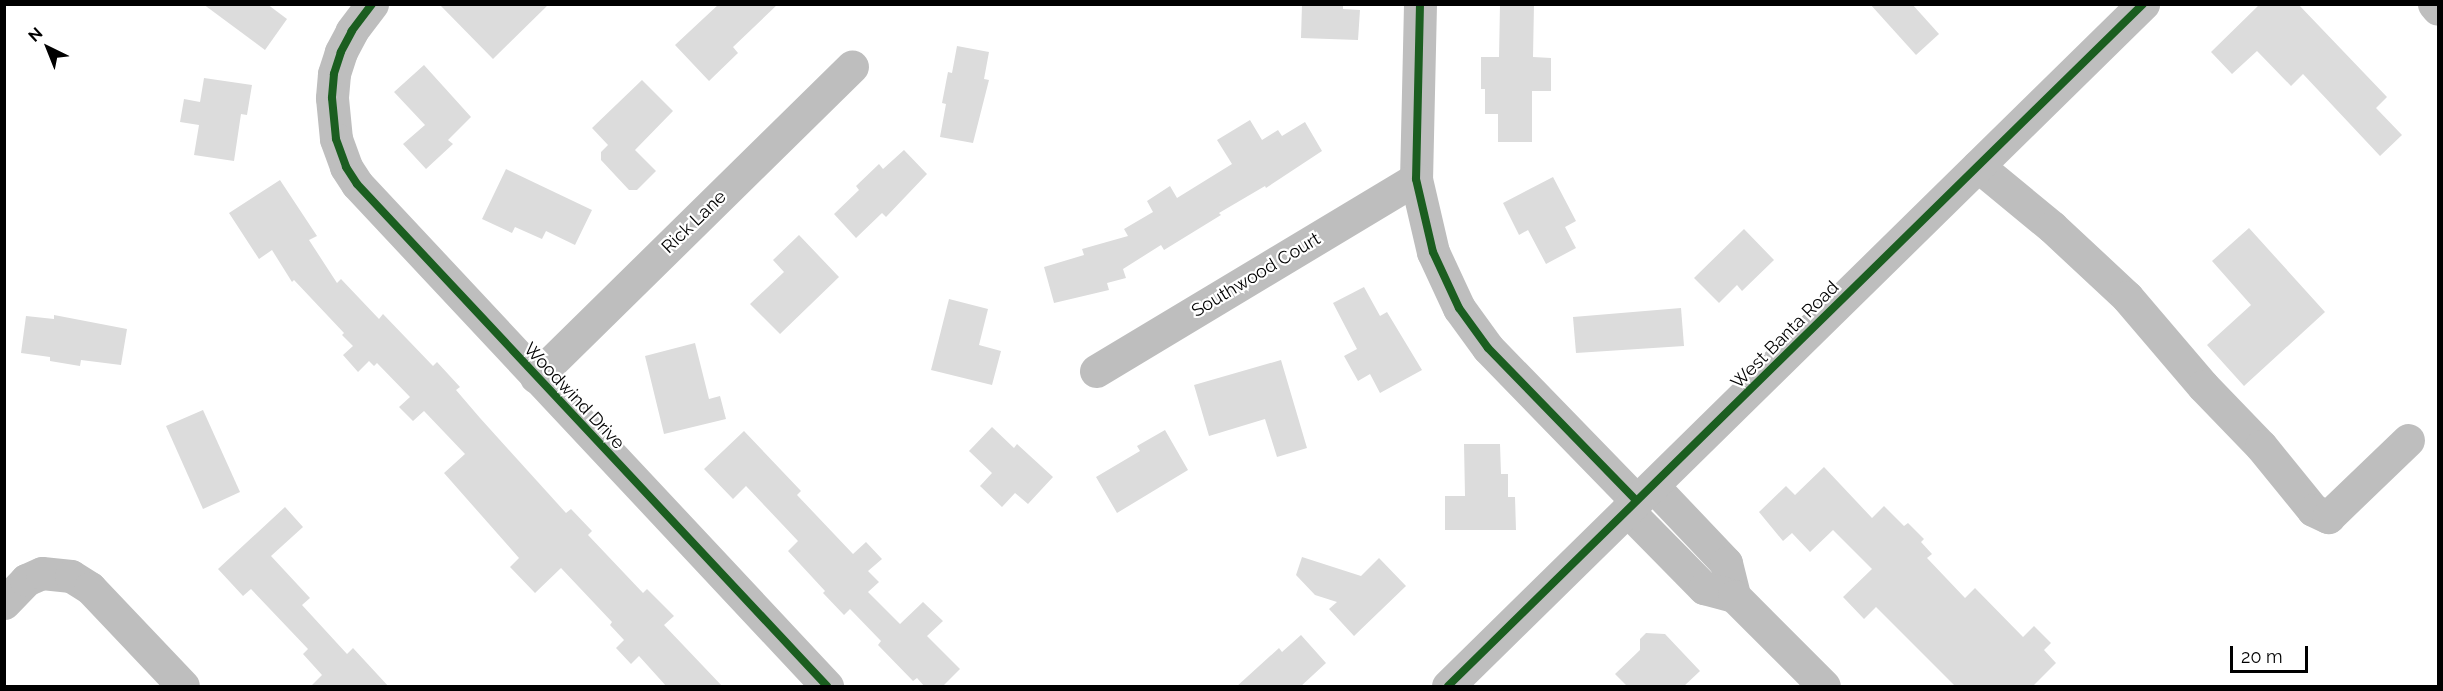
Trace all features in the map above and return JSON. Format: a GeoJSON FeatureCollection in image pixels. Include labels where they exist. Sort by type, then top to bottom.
{"type":"FeatureCollection","features":[{"type":"Feature","properties":{"kind":"street","name":"Woodwind Drive"},"geometry":{"type":"LineString","coordinates":[[372,4],[352,31],[341,52],[334,74],[332,109],[339,150],[357,184],[827,687]]}},
{"type":"Feature","properties":{"kind":"street"},"geometry":{"type":"LineString","coordinates":[[1420,4],[1416,179],[1430,246],[1466,318],[1504,365],[1638,498],[1726,562],[1734,596],[1823,686]]}},
{"type":"Feature","properties":{"kind":"street","name":"West Banta Road"},"geometry":{"type":"LineString","coordinates":[[1448,687],[2143,4]]}},
{"type":"Feature","properties":{"kind":"street"},"geometry":{"type":"LineString","coordinates":[[2434,4],[2439,9]]}},
{"type":"Feature","properties":{"kind":"street","name":"Rick Lane"},"geometry":{"type":"LineString","coordinates":[[536,377],[852,66]]}},
{"type":"Feature","properties":{"kind":"street"},"geometry":{"type":"LineString","coordinates":[[1978,166],[2052,226],[2127,297],[2203,386],[2261,446],[2313,510],[2328,517],[2408,440]]}},
{"type":"Feature","properties":{"kind":"street","name":"Southwood Court"},"geometry":{"type":"LineString","coordinates":[[1096,371],[1416,179]]}},
{"type":"Feature","properties":{"kind":"street"},"geometry":{"type":"LineString","coordinates":[[4,603],[26,580],[52,572],[71,576],[90,588],[183,687]]}},
{"type":"Feature","properties":{"kind":"building"},"geometry":{"type":"Polygon","coordinates":[[[203,4],[267,4],[287,19],[265,50],[203,4]]]}},
{"type":"Feature","properties":{"kind":"building"},"geometry":{"type":"Polygon","coordinates":[[[439,4],[549,4],[493,59],[439,4]]]}},
{"type":"Feature","properties":{"kind":"building"},"geometry":{"type":"Polygon","coordinates":[[[719,4],[778,4],[733,47],[738,53],[709,81],[675,45],[719,4]]]}},
{"type":"Feature","properties":{"kind":"building"},"geometry":{"type":"Polygon","coordinates":[[[1302,4],[1343,4],[1343,9],[1360,10],[1358,40],[1301,38],[1302,4]]]}},
{"type":"Feature","properties":{"kind":"building"},"geometry":{"type":"Polygon","coordinates":[[[1500,4],[1534,4],[1533,57],[1551,58],[1551,91],[1532,91],[1532,142],[1498,142],[1498,114],[1485,114],[1485,89],[1481,89],[1481,57],[1499,57],[1500,4]]]}},
{"type":"Feature","properties":{"kind":"building"},"geometry":{"type":"Polygon","coordinates":[[[1870,4],[1912,4],[1939,34],[1916,55],[1870,4]]]}},
{"type":"Feature","properties":{"kind":"building"},"geometry":{"type":"Polygon","coordinates":[[[2260,4],[2298,4],[2387,97],[2376,108],[2402,135],[2380,156],[2303,74],[2291,86],[2257,51],[2232,74],[2211,52],[2260,4]]]}},
{"type":"Feature","properties":{"kind":"building"},"geometry":{"type":"Polygon","coordinates":[[[957,46],[989,52],[984,79],[989,80],[973,143],[940,137],[946,104],[942,103],[948,72],[952,73],[957,46]]]}},
{"type":"Feature","properties":{"kind":"building"},"geometry":{"type":"Polygon","coordinates":[[[424,65],[471,117],[448,140],[453,144],[426,169],[403,144],[425,125],[394,92],[424,65]]]}},
{"type":"Feature","properties":{"kind":"building"},"geometry":{"type":"Polygon","coordinates":[[[204,78],[252,85],[247,115],[241,114],[234,161],[194,155],[199,125],[180,122],[184,99],[200,102],[204,78]]]}},
{"type":"Feature","properties":{"kind":"building"},"geometry":{"type":"Polygon","coordinates":[[[642,80],[673,111],[635,150],[656,171],[637,190],[629,190],[601,160],[601,152],[608,145],[592,128],[642,80]]]}},
{"type":"Feature","properties":{"kind":"building"},"geometry":{"type":"Polygon","coordinates":[[[1250,120],[1262,140],[1278,130],[1282,136],[1305,122],[1322,151],[1266,188],[1265,186],[1219,213],[1221,215],[1164,250],[1161,245],[1123,269],[1126,278],[1107,283],[1109,290],[1054,303],[1044,267],[1084,255],[1082,249],[1128,236],[1124,229],[1153,212],[1147,201],[1170,186],[1177,198],[1232,164],[1217,140],[1250,120]]]}},
{"type":"Feature","properties":{"kind":"building"},"geometry":{"type":"Polygon","coordinates":[[[904,150],[927,174],[886,217],[882,213],[856,238],[834,214],[859,190],[856,186],[879,164],[883,169],[904,150]]]}},
{"type":"Feature","properties":{"kind":"building"},"geometry":{"type":"Polygon","coordinates":[[[506,169],[592,210],[575,245],[546,231],[542,239],[515,227],[512,233],[482,219],[506,169]]]}},
{"type":"Feature","properties":{"kind":"building"},"geometry":{"type":"Polygon","coordinates":[[[1553,177],[1576,221],[1565,227],[1576,248],[1546,264],[1528,230],[1519,235],[1503,203],[1553,177]]]}},
{"type":"Feature","properties":{"kind":"building"},"geometry":{"type":"Polygon","coordinates":[[[280,180],[317,236],[309,240],[337,283],[341,279],[379,319],[383,314],[433,366],[437,362],[460,387],[456,390],[566,513],[571,509],[592,531],[588,535],[643,593],[647,589],[674,616],[664,625],[723,687],[667,687],[639,656],[631,664],[616,648],[624,640],[610,625],[612,622],[561,568],[535,593],[510,567],[519,558],[444,473],[465,454],[424,411],[413,421],[399,407],[410,397],[377,363],[374,366],[369,361],[358,372],[343,355],[353,346],[342,335],[344,333],[294,280],[292,282],[272,250],[259,259],[229,213],[280,180]]]}},
{"type":"Feature","properties":{"kind":"building"},"geometry":{"type":"Polygon","coordinates":[[[2249,228],[2325,312],[2244,386],[2207,345],[2251,305],[2212,261],[2249,228]]]}},
{"type":"Feature","properties":{"kind":"building"},"geometry":{"type":"Polygon","coordinates":[[[1744,229],[1774,260],[1742,291],[1737,285],[1719,303],[1694,278],[1744,229]]]}},
{"type":"Feature","properties":{"kind":"building"},"geometry":{"type":"Polygon","coordinates":[[[799,235],[839,277],[780,334],[750,304],[784,272],[773,260],[799,235]]]}},
{"type":"Feature","properties":{"kind":"building"},"geometry":{"type":"Polygon","coordinates":[[[1364,287],[1380,316],[1387,312],[1422,370],[1380,393],[1370,374],[1358,381],[1344,356],[1357,349],[1333,303],[1364,287]]]}},
{"type":"Feature","properties":{"kind":"building"},"geometry":{"type":"Polygon","coordinates":[[[949,299],[988,309],[979,345],[1001,351],[992,385],[931,370],[949,299]]]}},
{"type":"Feature","properties":{"kind":"building"},"geometry":{"type":"Polygon","coordinates":[[[1681,308],[1684,346],[1576,353],[1573,317],[1681,308]]]}},
{"type":"Feature","properties":{"kind":"building"},"geometry":{"type":"Polygon","coordinates":[[[54,315],[127,329],[121,365],[81,360],[80,366],[50,361],[50,357],[21,353],[26,316],[54,319],[54,315]]]}},
{"type":"Feature","properties":{"kind":"building"},"geometry":{"type":"Polygon","coordinates":[[[695,343],[709,399],[720,396],[726,419],[664,434],[645,356],[695,343]]]}},
{"type":"Feature","properties":{"kind":"building"},"geometry":{"type":"Polygon","coordinates":[[[1281,360],[1307,448],[1277,457],[1265,419],[1209,436],[1194,385],[1281,360]]]}},
{"type":"Feature","properties":{"kind":"building"},"geometry":{"type":"Polygon","coordinates":[[[203,410],[240,492],[203,509],[166,426],[203,410]]]}},
{"type":"Feature","properties":{"kind":"building"},"geometry":{"type":"Polygon","coordinates":[[[992,427],[1014,448],[1017,444],[1053,477],[1028,504],[1015,493],[1002,507],[980,486],[992,473],[969,451],[992,427]]]}},
{"type":"Feature","properties":{"kind":"building"},"geometry":{"type":"Polygon","coordinates":[[[1165,430],[1188,470],[1117,513],[1096,477],[1140,451],[1137,446],[1165,430]]]}},
{"type":"Feature","properties":{"kind":"building"},"geometry":{"type":"Polygon","coordinates":[[[744,431],[801,491],[797,495],[853,554],[866,542],[882,559],[868,571],[879,582],[868,592],[900,624],[923,602],[943,621],[927,636],[960,669],[942,687],[925,687],[917,678],[913,681],[878,645],[881,641],[850,609],[844,615],[788,551],[798,541],[746,486],[733,499],[704,469],[744,431]]]}},
{"type":"Feature","properties":{"kind":"building"},"geometry":{"type":"Polygon","coordinates":[[[1464,444],[1500,444],[1501,474],[1508,474],[1508,497],[1515,497],[1516,530],[1445,530],[1445,496],[1465,496],[1464,444]]]}},
{"type":"Feature","properties":{"kind":"building"},"geometry":{"type":"Polygon","coordinates":[[[1824,467],[1872,518],[1884,506],[1904,526],[1908,523],[1924,539],[1921,542],[1932,554],[1927,558],[1965,598],[1975,588],[2023,637],[2034,626],[2051,643],[2044,650],[2056,663],[2032,687],[1956,687],[1876,607],[1864,619],[1843,597],[1872,569],[1833,530],[1810,552],[1792,533],[1783,541],[1759,512],[1786,486],[1795,495],[1824,467]]]}},
{"type":"Feature","properties":{"kind":"building"},"geometry":{"type":"Polygon","coordinates":[[[285,507],[303,527],[271,556],[310,598],[302,605],[347,654],[353,648],[389,687],[310,687],[322,675],[303,654],[308,649],[251,589],[243,596],[218,569],[285,507]]]}},
{"type":"Feature","properties":{"kind":"building"},"geometry":{"type":"Polygon","coordinates":[[[1302,557],[1361,576],[1379,558],[1406,586],[1354,636],[1329,609],[1337,602],[1315,595],[1296,575],[1302,557]]]}},
{"type":"Feature","properties":{"kind":"building"},"geometry":{"type":"Polygon","coordinates":[[[1646,633],[1665,634],[1700,671],[1683,687],[1628,687],[1615,674],[1640,650],[1640,639],[1646,633]]]}},
{"type":"Feature","properties":{"kind":"building"},"geometry":{"type":"Polygon","coordinates":[[[1301,635],[1326,663],[1300,687],[1236,687],[1279,648],[1282,652],[1301,635]]]}},
{"type":"Feature","properties":{"kind":"cycle path"},"geometry":{"type":"LineString","coordinates":[[372,4],[352,31],[341,52],[334,74],[332,98],[336,139],[346,167],[357,184],[827,686]]}},
{"type":"Feature","properties":{"kind":"cycle path"},"geometry":{"type":"LineString","coordinates":[[1420,4],[1416,179],[1433,252],[1459,308],[1488,348],[1636,500]]}},
{"type":"Feature","properties":{"kind":"cycle path"},"geometry":{"type":"LineString","coordinates":[[1448,686],[2143,4]]}}]}
